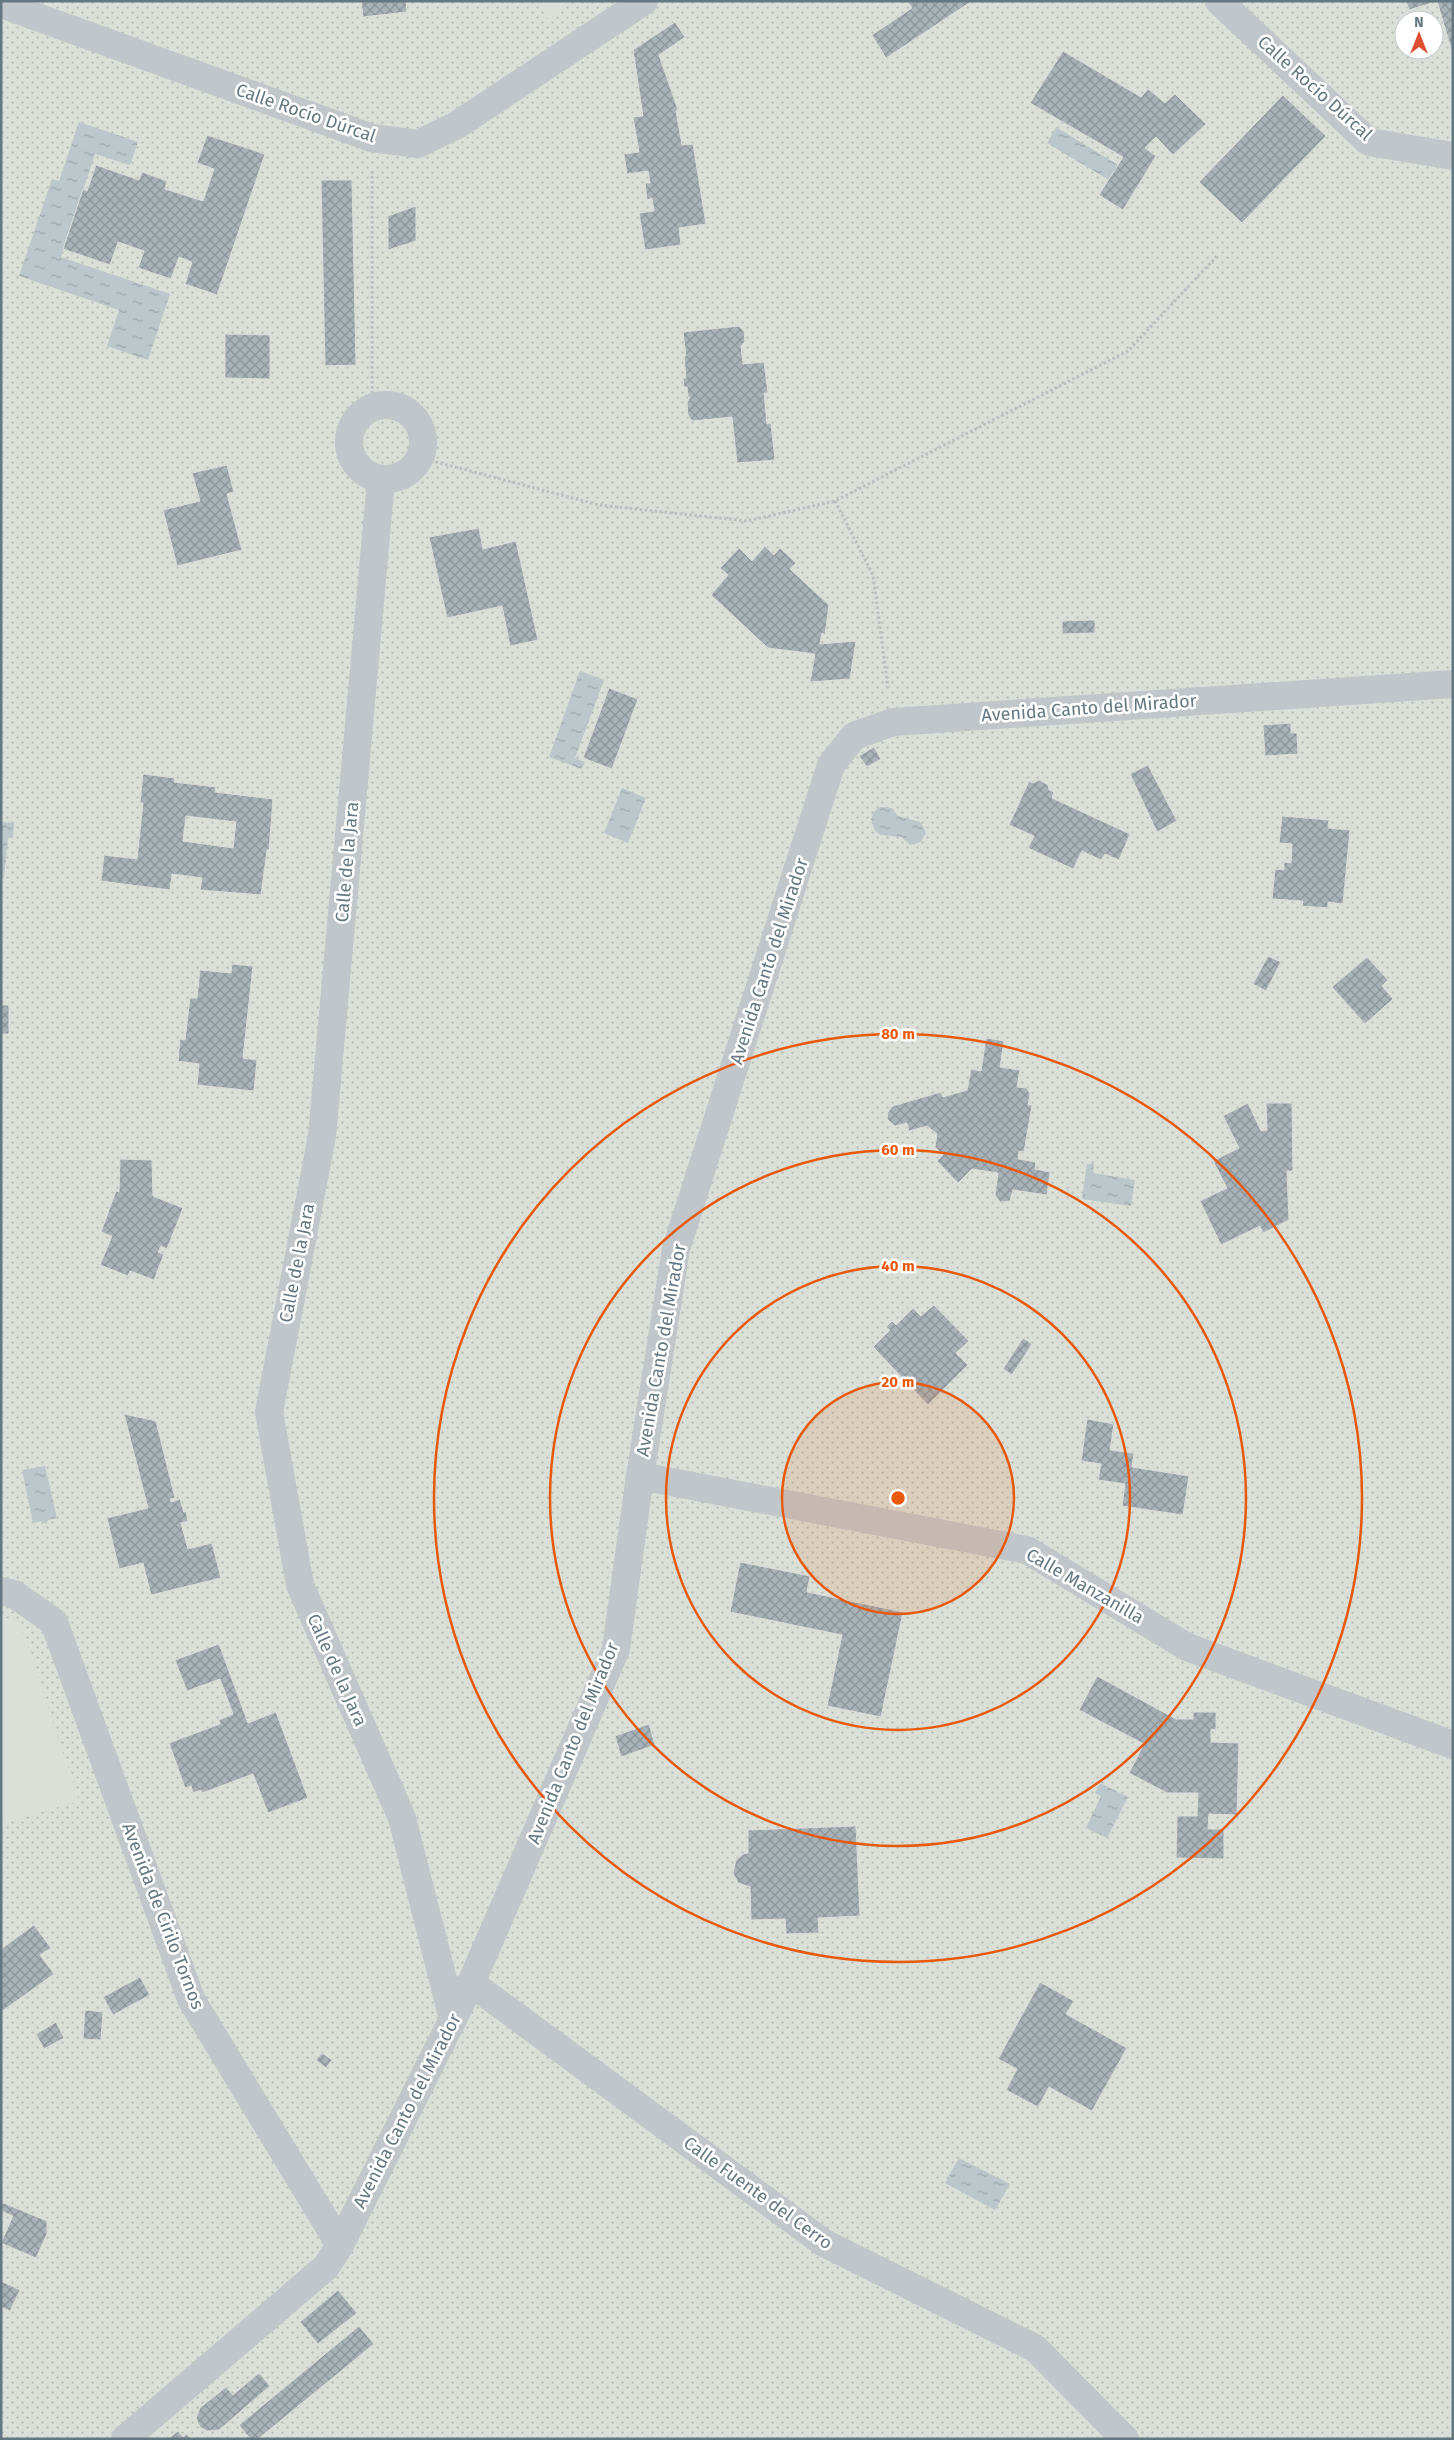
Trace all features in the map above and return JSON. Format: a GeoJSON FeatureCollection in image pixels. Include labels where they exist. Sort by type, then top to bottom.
{"type":"FeatureCollection","features":[{"type":"Feature","properties":{"kind":"street","name":"Calle Rocío Dúrcal"},"geometry":{"type":"LineString","coordinates":[[1,4],[372,138],[418,144],[458,125],[644,1]]}},
{"type":"Feature","properties":{"kind":"street","name":"Calle Rocío Dúrcal"},"geometry":{"type":"LineString","coordinates":[[1219,1],[1369,142],[1453,156]]}},
{"type":"Feature","properties":{"kind":"street"},"geometry":{"type":"LineString","coordinates":[[386,405],[400,408],[413,416],[421,429],[424,444],[421,458],[411,470],[397,478],[381,480],[368,475],[357,467],[350,454],[349,440],[352,427],[360,415],[372,408],[386,405]]}},
{"type":"Feature","properties":{"kind":"street","name":"Calle de la Jara"},"geometry":{"type":"LineString","coordinates":[[381,480],[322,1136],[269,1412],[300,1585],[402,1818],[453,2019]]}},
{"type":"Feature","properties":{"kind":"street","name":"Avenida Canto del Mirador"},"geometry":{"type":"LineString","coordinates":[[125,2439],[326,2267],[340,2244],[471,1983],[616,1649],[640,1476],[676,1249],[831,765],[854,736],[893,722],[1453,684]]}},
{"type":"Feature","properties":{"kind":"street","name":"Calle Manzanilla"},"geometry":{"type":"LineString","coordinates":[[640,1476],[1027,1550],[1187,1647],[1453,1745]]}},
{"type":"Feature","properties":{"kind":"street","name":"Avenida de Cirilo Tornos"},"geometry":{"type":"LineString","coordinates":[[1,1591],[14,1594],[54,1622],[190,1999],[340,2244]]}},
{"type":"Feature","properties":{"kind":"street","name":"Calle Fuente del Cerro"},"geometry":{"type":"LineString","coordinates":[[471,1983],[824,2243],[1035,2348],[1124,2439]]}},
{"type":"Feature","properties":{"kind":"path"},"geometry":{"type":"LineString","coordinates":[[372,138],[372,408]]}},
{"type":"Feature","properties":{"kind":"path"},"geometry":{"type":"LineString","coordinates":[[421,458],[599,505],[747,521],[835,501],[1128,351],[1217,256]]}},
{"type":"Feature","properties":{"kind":"path"},"geometry":{"type":"LineString","coordinates":[[835,501],[873,576],[893,722]]}},
{"type":"Feature","properties":{"kind":"shaded area"},"geometry":{"type":"Polygon","coordinates":[[[1,1],[1453,1],[1453,2439],[1,2439],[1,1]]]}},
{"type":"Feature","properties":{"kind":"shaded area"},"geometry":{"type":"Polygon","coordinates":[[[536,1],[573,1],[548,19],[536,1]]]}},
{"type":"Feature","properties":{"kind":"shaded area"},"geometry":{"type":"Polygon","coordinates":[[[7,1618],[21,1625],[79,1801],[1,1824],[1,1620],[7,1618]]]}},
{"type":"Feature","properties":{"kind":"water"},"geometry":{"type":"Polygon","coordinates":[[[79,122],[138,142],[130,165],[95,154],[61,257],[170,294],[148,360],[107,346],[119,310],[19,276],[52,179],[59,181],[79,122]]]}},
{"type":"Feature","properties":{"kind":"water"},"geometry":{"type":"Polygon","coordinates":[[[1056,127],[1118,165],[1109,180],[1047,143],[1056,127]]]}},
{"type":"Feature","properties":{"kind":"water"},"geometry":{"type":"Polygon","coordinates":[[[580,671],[604,680],[575,758],[585,762],[582,769],[549,757],[580,671]]]}},
{"type":"Feature","properties":{"kind":"water"},"geometry":{"type":"Polygon","coordinates":[[[622,788],[646,798],[628,843],[604,833],[622,788]]]}},
{"type":"Feature","properties":{"kind":"water"},"geometry":{"type":"Polygon","coordinates":[[[880,807],[892,808],[898,816],[920,822],[926,832],[921,842],[910,845],[902,837],[881,835],[875,831],[871,819],[874,812],[880,807]]]}},
{"type":"Feature","properties":{"kind":"water"},"geometry":{"type":"Polygon","coordinates":[[[1,822],[14,823],[13,838],[8,838],[4,878],[1,878],[1,822]]]}},
{"type":"Feature","properties":{"kind":"water"},"geometry":{"type":"Polygon","coordinates":[[[1087,1164],[1094,1164],[1093,1173],[1135,1180],[1131,1206],[1082,1199],[1087,1164]]]}},
{"type":"Feature","properties":{"kind":"water"},"geometry":{"type":"Polygon","coordinates":[[[45,1466],[57,1518],[48,1520],[46,1524],[42,1521],[33,1523],[22,1470],[45,1466]]]}},
{"type":"Feature","properties":{"kind":"water"},"geometry":{"type":"Polygon","coordinates":[[[1100,1783],[1128,1797],[1107,1838],[1086,1828],[1101,1796],[1095,1793],[1100,1783]]]}},
{"type":"Feature","properties":{"kind":"water"},"geometry":{"type":"Polygon","coordinates":[[[959,2158],[1010,2184],[995,2210],[945,2183],[959,2158]]]}},
{"type":"Feature","properties":{"kind":"building"},"geometry":{"type":"Polygon","coordinates":[[[361,1],[406,1],[407,12],[363,17],[361,1]]]}},
{"type":"Feature","properties":{"kind":"building"},"geometry":{"type":"Polygon","coordinates":[[[907,1],[972,1],[886,58],[872,35],[912,8],[907,1]]]}},
{"type":"Feature","properties":{"kind":"building"},"geometry":{"type":"Polygon","coordinates":[[[1406,1],[1431,1],[1432,3],[1409,10],[1406,1]]]}},
{"type":"Feature","properties":{"kind":"building"},"geometry":{"type":"Polygon","coordinates":[[[1437,1],[1453,1],[1453,55],[1444,25],[1444,10],[1440,10],[1437,1]]]}},
{"type":"Feature","properties":{"kind":"building"},"geometry":{"type":"Polygon","coordinates":[[[675,22],[685,37],[659,55],[678,110],[676,111],[682,145],[693,144],[706,224],[679,228],[681,245],[645,250],[639,213],[654,211],[652,198],[647,200],[645,183],[650,183],[648,171],[627,174],[624,154],[639,152],[633,117],[643,116],[633,50],[675,22]]]}},
{"type":"Feature","properties":{"kind":"building"},"geometry":{"type":"Polygon","coordinates":[[[1063,51],[1141,97],[1148,89],[1165,103],[1175,94],[1206,124],[1173,155],[1156,137],[1145,148],[1156,156],[1123,210],[1099,195],[1123,157],[1030,103],[1063,51]]]}},
{"type":"Feature","properties":{"kind":"building"},"geometry":{"type":"Polygon","coordinates":[[[1283,95],[1326,136],[1242,223],[1199,182],[1283,95]]]}},
{"type":"Feature","properties":{"kind":"building"},"geometry":{"type":"Polygon","coordinates":[[[207,135],[265,154],[217,295],[185,284],[192,262],[179,257],[171,279],[138,268],[144,251],[118,242],[110,265],[63,249],[83,189],[87,191],[96,165],[139,180],[142,172],[167,181],[165,189],[203,201],[214,169],[197,163],[207,135]]]}},
{"type":"Feature","properties":{"kind":"building"},"geometry":{"type":"Polygon","coordinates":[[[321,180],[352,180],[356,365],[325,366],[321,180]]]}},
{"type":"Feature","properties":{"kind":"building"},"geometry":{"type":"Polygon","coordinates":[[[416,206],[416,241],[388,250],[388,216],[416,206]]]}},
{"type":"Feature","properties":{"kind":"building"},"geometry":{"type":"Polygon","coordinates":[[[739,326],[744,331],[745,342],[741,346],[743,364],[764,362],[768,393],[764,393],[767,424],[771,423],[775,460],[737,463],[732,417],[692,421],[688,415],[687,403],[690,397],[688,397],[687,387],[684,387],[683,378],[686,378],[684,356],[686,356],[683,332],[739,326]]]}},
{"type":"Feature","properties":{"kind":"building"},"geometry":{"type":"Polygon","coordinates":[[[225,334],[270,335],[270,379],[225,378],[225,334]]]}},
{"type":"Feature","properties":{"kind":"building"},"geometry":{"type":"Polygon","coordinates":[[[227,465],[234,492],[227,494],[242,550],[177,566],[163,510],[200,501],[192,473],[227,465]]]}},
{"type":"Feature","properties":{"kind":"building"},"geometry":{"type":"Polygon","coordinates":[[[479,528],[483,549],[516,541],[538,640],[510,646],[502,606],[447,618],[429,537],[479,528]]]}},
{"type":"Feature","properties":{"kind":"building"},"geometry":{"type":"Polygon","coordinates":[[[765,546],[774,555],[780,548],[796,563],[790,569],[829,605],[825,635],[822,633],[820,644],[856,641],[850,679],[810,682],[815,654],[768,648],[711,595],[728,575],[720,568],[739,548],[752,561],[765,546]]]}},
{"type":"Feature","properties":{"kind":"building"},"geometry":{"type":"Polygon","coordinates":[[[1095,620],[1095,633],[1062,634],[1062,621],[1095,620]]]}},
{"type":"Feature","properties":{"kind":"building"},"geometry":{"type":"Polygon","coordinates":[[[609,688],[638,699],[612,769],[583,758],[609,688]]]}},
{"type":"Feature","properties":{"kind":"building"},"geometry":{"type":"Polygon","coordinates":[[[1291,723],[1291,733],[1297,733],[1298,754],[1265,756],[1263,725],[1291,723]]]}},
{"type":"Feature","properties":{"kind":"building"},"geometry":{"type":"Polygon","coordinates":[[[874,747],[881,759],[867,767],[859,756],[874,747]]]}},
{"type":"Feature","properties":{"kind":"building"},"geometry":{"type":"Polygon","coordinates":[[[1148,765],[1177,821],[1157,832],[1130,774],[1148,765]]]}},
{"type":"Feature","properties":{"kind":"building"},"geometry":{"type":"Polygon","coordinates":[[[143,774],[175,778],[174,782],[216,787],[215,792],[273,799],[269,850],[267,850],[261,895],[200,890],[202,878],[172,874],[170,890],[101,881],[104,855],[137,859],[143,803],[140,803],[143,774]],[[186,816],[183,841],[233,848],[236,822],[186,816]]]}},
{"type":"Feature","properties":{"kind":"building"},"geometry":{"type":"Polygon","coordinates":[[[1039,780],[1048,785],[1049,790],[1054,792],[1052,798],[1130,834],[1119,860],[1105,854],[1101,860],[1082,851],[1073,869],[1028,848],[1034,836],[1009,825],[1029,781],[1033,783],[1039,780]]]}},
{"type":"Feature","properties":{"kind":"building"},"geometry":{"type":"Polygon","coordinates":[[[1282,816],[1329,820],[1328,828],[1350,830],[1343,904],[1328,902],[1328,908],[1302,906],[1303,901],[1272,899],[1275,869],[1284,870],[1284,862],[1291,863],[1292,844],[1279,843],[1282,816]]]}},
{"type":"Feature","properties":{"kind":"building"},"geometry":{"type":"Polygon","coordinates":[[[1268,956],[1281,962],[1266,991],[1253,984],[1268,956]]]}},
{"type":"Feature","properties":{"kind":"building"},"geometry":{"type":"Polygon","coordinates":[[[1367,957],[1388,980],[1382,986],[1393,999],[1365,1024],[1332,987],[1367,957]]]}},
{"type":"Feature","properties":{"kind":"building"},"geometry":{"type":"Polygon","coordinates":[[[232,964],[253,966],[243,1058],[257,1060],[254,1091],[197,1085],[199,1064],[178,1061],[180,1039],[185,1040],[190,998],[197,998],[200,970],[231,973],[232,964]]]}},
{"type":"Feature","properties":{"kind":"building"},"geometry":{"type":"Polygon","coordinates":[[[1,1005],[9,1005],[9,1034],[1,1034],[1,1005]]]}},
{"type":"Feature","properties":{"kind":"building"},"geometry":{"type":"Polygon","coordinates":[[[986,1038],[1004,1041],[1000,1067],[1020,1070],[1017,1087],[1027,1088],[1030,1094],[1028,1105],[1032,1105],[1024,1152],[1019,1151],[1018,1159],[1036,1162],[1035,1169],[1050,1172],[1047,1195],[1013,1190],[1010,1201],[1000,1202],[995,1195],[998,1173],[972,1169],[958,1183],[937,1161],[943,1155],[935,1147],[937,1134],[927,1126],[909,1131],[907,1123],[895,1126],[887,1119],[888,1112],[893,1106],[941,1092],[943,1097],[967,1090],[971,1069],[981,1071],[986,1038]]]}},
{"type":"Feature","properties":{"kind":"building"},"geometry":{"type":"Polygon","coordinates":[[[1248,1103],[1261,1131],[1267,1130],[1266,1103],[1292,1103],[1293,1171],[1287,1171],[1289,1220],[1263,1233],[1260,1226],[1221,1245],[1200,1201],[1227,1188],[1213,1161],[1239,1148],[1223,1116],[1248,1103]]]}},
{"type":"Feature","properties":{"kind":"building"},"geometry":{"type":"Polygon","coordinates":[[[120,1159],[152,1160],[153,1196],[183,1208],[167,1249],[161,1246],[158,1252],[164,1254],[154,1280],[130,1271],[128,1276],[100,1265],[112,1236],[101,1232],[116,1191],[119,1192],[120,1159]]]}},
{"type":"Feature","properties":{"kind":"building"},"geometry":{"type":"Polygon","coordinates":[[[934,1305],[969,1341],[956,1353],[968,1365],[928,1405],[873,1347],[890,1330],[886,1327],[892,1321],[896,1325],[913,1308],[921,1316],[934,1305]]]}},
{"type":"Feature","properties":{"kind":"building"},"geometry":{"type":"Polygon","coordinates":[[[1023,1338],[1032,1344],[1012,1375],[1003,1369],[1023,1338]]]}},
{"type":"Feature","properties":{"kind":"building"},"geometry":{"type":"Polygon","coordinates":[[[124,1414],[156,1421],[175,1498],[170,1499],[171,1502],[180,1499],[184,1512],[186,1511],[188,1521],[181,1523],[188,1549],[212,1543],[221,1578],[151,1595],[143,1563],[119,1569],[107,1518],[148,1508],[124,1414]]]}},
{"type":"Feature","properties":{"kind":"building"},"geometry":{"type":"Polygon","coordinates":[[[1087,1419],[1114,1424],[1110,1450],[1134,1453],[1132,1467],[1189,1476],[1183,1515],[1122,1506],[1125,1484],[1098,1480],[1101,1464],[1081,1461],[1087,1419]]]}},
{"type":"Feature","properties":{"kind":"building"},"geometry":{"type":"Polygon","coordinates":[[[740,1562],[810,1576],[807,1592],[903,1612],[881,1717],[827,1706],[842,1635],[730,1612],[740,1562]]]}},
{"type":"Feature","properties":{"kind":"building"},"geometry":{"type":"Polygon","coordinates":[[[219,1644],[248,1723],[276,1712],[308,1798],[268,1813],[253,1774],[202,1793],[201,1790],[193,1793],[191,1786],[185,1788],[169,1743],[220,1724],[219,1720],[233,1714],[220,1679],[187,1691],[175,1660],[219,1644]]]}},
{"type":"Feature","properties":{"kind":"building"},"geometry":{"type":"Polygon","coordinates":[[[1097,1676],[1176,1719],[1193,1719],[1193,1712],[1216,1712],[1216,1730],[1211,1729],[1211,1742],[1239,1743],[1237,1815],[1209,1814],[1208,1829],[1224,1829],[1224,1859],[1176,1858],[1177,1816],[1197,1816],[1198,1793],[1167,1793],[1129,1773],[1144,1744],[1079,1710],[1097,1676]]]}},
{"type":"Feature","properties":{"kind":"building"},"geometry":{"type":"Polygon","coordinates":[[[649,1724],[655,1745],[621,1757],[615,1736],[649,1724]]]}},
{"type":"Feature","properties":{"kind":"building"},"geometry":{"type":"Polygon","coordinates":[[[856,1826],[860,1916],[818,1918],[819,1933],[786,1934],[785,1919],[751,1920],[750,1887],[738,1883],[733,1873],[736,1860],[743,1854],[748,1853],[748,1830],[856,1826]]]}},
{"type":"Feature","properties":{"kind":"building"},"geometry":{"type":"Polygon","coordinates":[[[34,1925],[51,1948],[40,1955],[54,1974],[1,2012],[1,1949],[34,1925]]]}},
{"type":"Feature","properties":{"kind":"building"},"geometry":{"type":"Polygon","coordinates":[[[140,1977],[150,1995],[113,2015],[103,1997],[140,1977]]]}},
{"type":"Feature","properties":{"kind":"building"},"geometry":{"type":"Polygon","coordinates":[[[1040,1982],[1074,2001],[1066,2014],[1127,2048],[1092,2111],[1049,2087],[1038,2107],[1006,2090],[1017,2069],[998,2059],[1040,1982]]]}},
{"type":"Feature","properties":{"kind":"building"},"geometry":{"type":"Polygon","coordinates":[[[85,2010],[103,2012],[101,2040],[83,2039],[85,2010]]]}},
{"type":"Feature","properties":{"kind":"building"},"geometry":{"type":"Polygon","coordinates":[[[56,2022],[64,2038],[44,2049],[36,2034],[56,2022]]]}},
{"type":"Feature","properties":{"kind":"building"},"geometry":{"type":"Polygon","coordinates":[[[322,2053],[332,2060],[326,2068],[316,2060],[322,2053]]]}},
{"type":"Feature","properties":{"kind":"building"},"geometry":{"type":"Polygon","coordinates":[[[1,2202],[47,2221],[47,2234],[36,2258],[1,2243],[13,2216],[1,2211],[1,2202]]]}},
{"type":"Feature","properties":{"kind":"building"},"geometry":{"type":"Polygon","coordinates":[[[1,2281],[20,2290],[10,2311],[1,2307],[1,2281]]]}},
{"type":"Feature","properties":{"kind":"building"},"geometry":{"type":"Polygon","coordinates":[[[338,2290],[357,2313],[318,2344],[300,2322],[338,2290]]]}},
{"type":"Feature","properties":{"kind":"building"},"geometry":{"type":"Polygon","coordinates":[[[359,2326],[374,2344],[258,2439],[250,2439],[239,2425],[359,2326]]]}},
{"type":"Feature","properties":{"kind":"building"},"geometry":{"type":"Polygon","coordinates":[[[259,2373],[270,2386],[219,2430],[207,2431],[200,2427],[196,2418],[200,2408],[226,2387],[233,2395],[259,2373]]]}},
{"type":"Feature","properties":{"kind":"building"},"geometry":{"type":"Polygon","coordinates":[[[178,2431],[183,2437],[187,2434],[191,2439],[168,2439],[178,2431]]]}}]}
